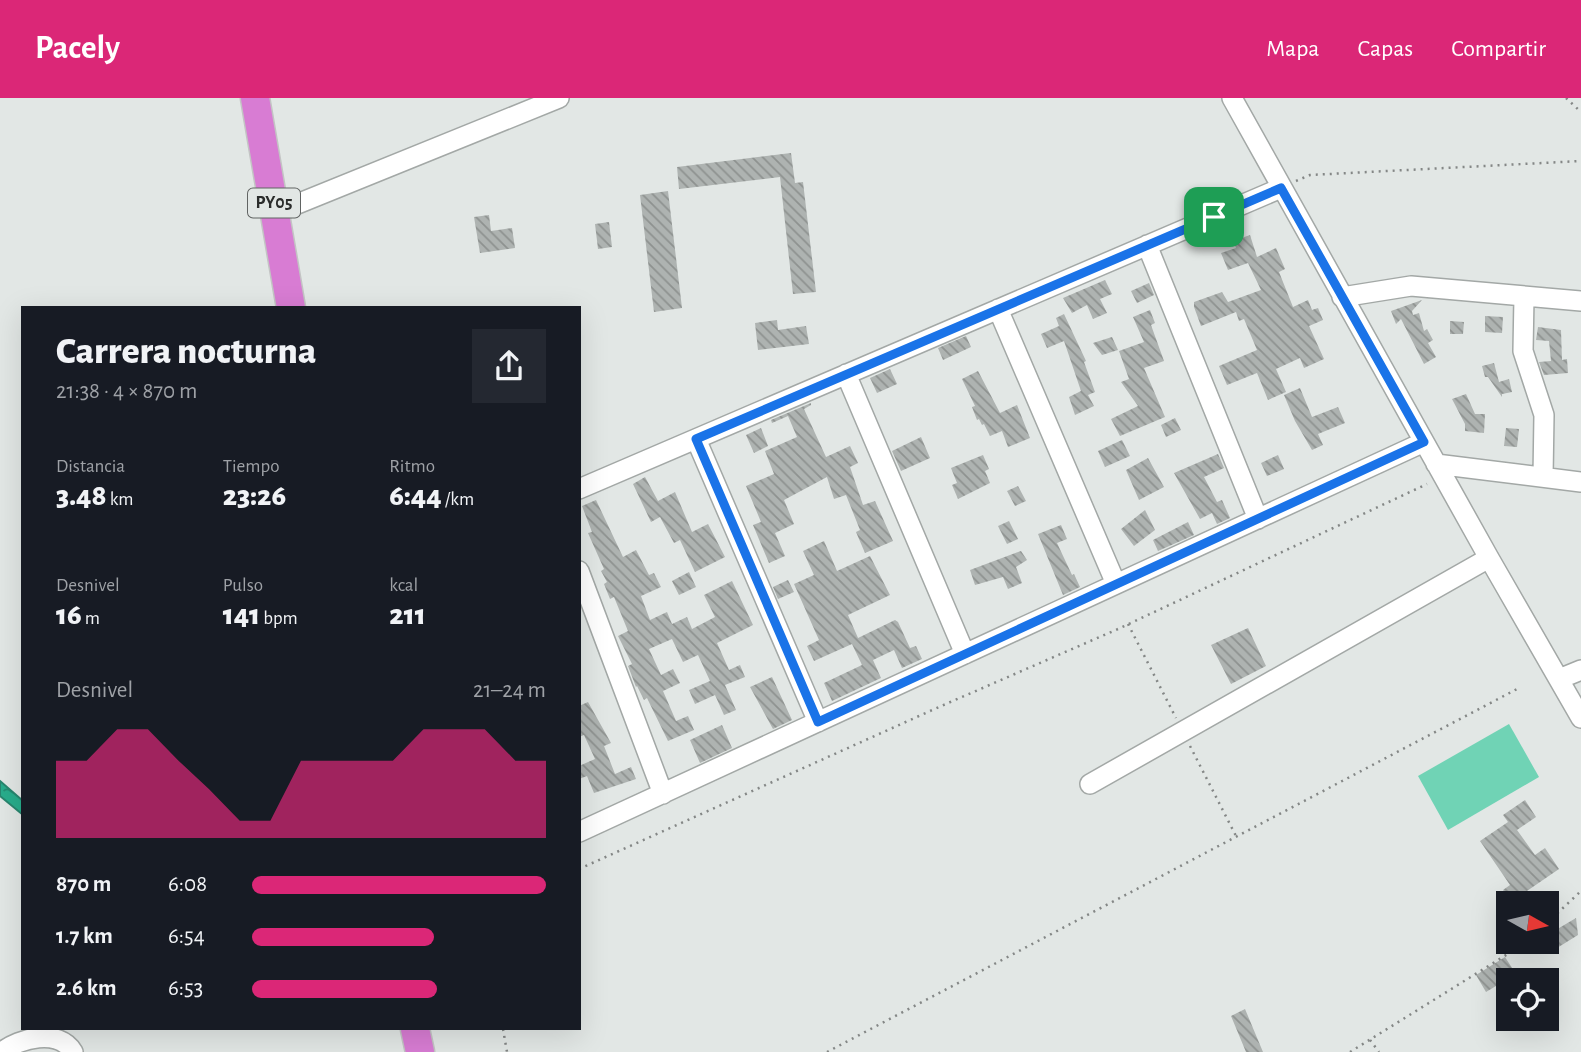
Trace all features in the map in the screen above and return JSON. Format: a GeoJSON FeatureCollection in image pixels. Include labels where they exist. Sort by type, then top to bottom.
{"type":"FeatureCollection","features":[{"type":"Feature","properties":{"kind":"highway","name":"PY05"},"geometry":{"type":"LineString","coordinates":[[255,98],[291,306]]}},
{"type":"Feature","properties":{"kind":"highway"},"geometry":{"type":"LineString","coordinates":[[415,1030],[420,1052]]}},
{"type":"Feature","properties":{"kind":"street"},"geometry":{"type":"LineString","coordinates":[[275,213],[557,98]]}},
{"type":"Feature","properties":{"kind":"street"},"geometry":{"type":"LineString","coordinates":[[1232,98],[1581,718]]}},
{"type":"Feature","properties":{"kind":"street"},"geometry":{"type":"LineString","coordinates":[[581,488],[1281,188]]}},
{"type":"Feature","properties":{"kind":"street"},"geometry":{"type":"LineString","coordinates":[[1147,246],[1258,519]]}},
{"type":"Feature","properties":{"kind":"street"},"geometry":{"type":"LineString","coordinates":[[1342,297],[1410,286],[1581,302]]}},
{"type":"Feature","properties":{"kind":"street"},"geometry":{"type":"LineString","coordinates":[[1524,296],[1523,351],[1544,415],[1544,477]]}},
{"type":"Feature","properties":{"kind":"street"},"geometry":{"type":"LineString","coordinates":[[998,309],[1116,584]]}},
{"type":"Feature","properties":{"kind":"street"},"geometry":{"type":"LineString","coordinates":[[846,374],[965,654]]}},
{"type":"Feature","properties":{"kind":"street"},"geometry":{"type":"LineString","coordinates":[[696,439],[818,722]]}},
{"type":"Feature","properties":{"kind":"street"},"geometry":{"type":"LineString","coordinates":[[581,831],[1424,442]]}},
{"type":"Feature","properties":{"kind":"street"},"geometry":{"type":"LineString","coordinates":[[1440,470],[1581,482]]}},
{"type":"Feature","properties":{"kind":"street"},"geometry":{"type":"LineString","coordinates":[[1090,785],[1489,558]]}},
{"type":"Feature","properties":{"kind":"street"},"geometry":{"type":"LineString","coordinates":[[581,576],[663,794]]}},
{"type":"Feature","properties":{"kind":"street"},"geometry":{"type":"LineString","coordinates":[[1559,679],[1581,670]]}},
{"type":"Feature","properties":{"kind":"street"},"geometry":{"type":"LineString","coordinates":[[2,1052],[13,1043],[45,1037],[69,1046],[73,1052]]}},
{"type":"Feature","properties":{"kind":"path"},"geometry":{"type":"LineString","coordinates":[[1566,98],[1581,112]]}},
{"type":"Feature","properties":{"kind":"path"},"geometry":{"type":"LineString","coordinates":[[1281,188],[1310,175],[1581,160]]}},
{"type":"Feature","properties":{"kind":"path"},"geometry":{"type":"LineString","coordinates":[[581,868],[1118,629],[1440,470]]}},
{"type":"Feature","properties":{"kind":"path"},"geometry":{"type":"LineString","coordinates":[[827,1052],[1517,688]]}},
{"type":"Feature","properties":{"kind":"path"},"geometry":{"type":"LineString","coordinates":[[1559,912],[1581,891]]}},
{"type":"Feature","properties":{"kind":"path"},"geometry":{"type":"LineString","coordinates":[[1350,1052],[1508,954]]}},
{"type":"Feature","properties":{"kind":"path"},"geometry":{"type":"LineString","coordinates":[[503,1030],[507,1052]]}},
{"type":"Feature","properties":{"kind":"path"},"geometry":{"type":"LineString","coordinates":[[1370,1040],[1379,1052]]}},
{"type":"Feature","properties":{"kind":"shaded area"},"geometry":{"type":"Polygon","coordinates":[[[1509,724],[1539,777],[1448,830],[1418,776],[1509,724]]]}},
{"type":"Feature","properties":{"kind":"water"},"geometry":{"type":"Polygon","coordinates":[[[0,781],[21,799],[21,813],[0,796],[0,781]]]}},
{"type":"Feature","properties":{"kind":"building"},"geometry":{"type":"Polygon","coordinates":[[[791,153],[795,183],[803,182],[816,292],[793,294],[780,177],[679,189],[677,167],[791,153]]]}},
{"type":"Feature","properties":{"kind":"building"},"geometry":{"type":"Polygon","coordinates":[[[668,191],[682,308],[654,312],[640,195],[668,191]]]}},
{"type":"Feature","properties":{"kind":"building"},"geometry":{"type":"Polygon","coordinates":[[[489,215],[491,231],[512,228],[515,248],[480,253],[474,217],[489,215]]]}},
{"type":"Feature","properties":{"kind":"building"},"geometry":{"type":"Polygon","coordinates":[[[609,222],[612,247],[598,249],[595,224],[609,222]]]}},
{"type":"Feature","properties":{"kind":"building"},"geometry":{"type":"Polygon","coordinates":[[[1250,235],[1257,257],[1276,248],[1285,269],[1279,272],[1293,307],[1308,300],[1312,310],[1318,308],[1323,320],[1309,326],[1324,359],[1304,368],[1300,358],[1276,369],[1286,392],[1268,400],[1257,373],[1227,385],[1219,366],[1257,350],[1244,319],[1239,321],[1236,312],[1201,326],[1194,307],[1194,302],[1222,292],[1228,302],[1261,290],[1248,263],[1228,270],[1221,253],[1236,248],[1233,241],[1250,235]]]}},
{"type":"Feature","properties":{"kind":"building"},"geometry":{"type":"Polygon","coordinates":[[[1105,280],[1112,294],[1100,299],[1107,313],[1093,319],[1087,305],[1072,313],[1063,298],[1105,280]]]}},
{"type":"Feature","properties":{"kind":"building"},"geometry":{"type":"Polygon","coordinates":[[[1149,283],[1154,295],[1137,303],[1131,291],[1149,283]]]}},
{"type":"Feature","properties":{"kind":"building"},"geometry":{"type":"Polygon","coordinates":[[[1422,300],[1412,311],[1413,315],[1419,313],[1424,331],[1427,329],[1433,340],[1428,343],[1436,357],[1424,364],[1401,319],[1396,324],[1391,311],[1422,300]]]}},
{"type":"Feature","properties":{"kind":"building"},"geometry":{"type":"Polygon","coordinates":[[[1150,310],[1155,323],[1151,325],[1164,361],[1144,368],[1165,417],[1120,436],[1111,419],[1138,406],[1121,382],[1129,379],[1119,351],[1144,342],[1133,317],[1150,310]]]}},
{"type":"Feature","properties":{"kind":"building"},"geometry":{"type":"Polygon","coordinates":[[[1064,314],[1086,361],[1084,362],[1095,392],[1088,395],[1094,406],[1075,415],[1069,397],[1081,391],[1064,341],[1047,348],[1041,334],[1059,326],[1056,318],[1064,314]]]}},
{"type":"Feature","properties":{"kind":"building"},"geometry":{"type":"Polygon","coordinates":[[[1485,316],[1503,317],[1502,333],[1485,332],[1485,316]]]}},
{"type":"Feature","properties":{"kind":"building"},"geometry":{"type":"Polygon","coordinates":[[[777,320],[778,330],[806,326],[809,344],[758,350],[755,323],[777,320]]]}},
{"type":"Feature","properties":{"kind":"building"},"geometry":{"type":"Polygon","coordinates":[[[1450,321],[1464,322],[1463,334],[1450,334],[1450,321]]]}},
{"type":"Feature","properties":{"kind":"building"},"geometry":{"type":"Polygon","coordinates":[[[1538,327],[1561,330],[1562,360],[1567,359],[1568,373],[1544,375],[1539,362],[1551,361],[1549,341],[1536,340],[1538,327]]]}},
{"type":"Feature","properties":{"kind":"building"},"geometry":{"type":"Polygon","coordinates":[[[966,336],[971,347],[943,360],[938,348],[966,336]]]}},
{"type":"Feature","properties":{"kind":"building"},"geometry":{"type":"Polygon","coordinates":[[[1112,337],[1118,350],[1102,355],[1093,343],[1112,337]]]}},
{"type":"Feature","properties":{"kind":"building"},"geometry":{"type":"Polygon","coordinates":[[[1494,363],[1499,382],[1509,379],[1512,392],[1502,394],[1502,397],[1488,377],[1485,377],[1482,366],[1494,363]]]}},
{"type":"Feature","properties":{"kind":"building"},"geometry":{"type":"Polygon","coordinates":[[[890,369],[897,384],[877,393],[870,378],[890,369]]]}},
{"type":"Feature","properties":{"kind":"building"},"geometry":{"type":"Polygon","coordinates":[[[978,371],[1000,413],[1017,405],[1030,438],[1008,447],[1002,431],[990,436],[984,424],[977,420],[972,407],[975,406],[962,379],[978,371]]]}},
{"type":"Feature","properties":{"kind":"building"},"geometry":{"type":"Polygon","coordinates":[[[1300,388],[1312,417],[1338,407],[1345,423],[1318,434],[1323,445],[1312,450],[1284,395],[1300,388]]]}},
{"type":"Feature","properties":{"kind":"building"},"geometry":{"type":"Polygon","coordinates":[[[1466,394],[1475,414],[1485,414],[1484,433],[1465,431],[1465,424],[1452,399],[1466,394]]]}},
{"type":"Feature","properties":{"kind":"building"},"geometry":{"type":"Polygon","coordinates":[[[811,403],[804,409],[826,457],[850,446],[858,463],[850,467],[863,505],[875,501],[893,541],[865,553],[856,532],[860,530],[846,495],[834,499],[827,477],[784,500],[794,524],[775,533],[785,556],[769,563],[753,525],[761,522],[746,486],[774,474],[765,451],[797,437],[788,416],[772,423],[771,420],[811,403]]]}},
{"type":"Feature","properties":{"kind":"building"},"geometry":{"type":"Polygon","coordinates":[[[1175,418],[1181,430],[1166,437],[1161,425],[1175,418]]]}},
{"type":"Feature","properties":{"kind":"building"},"geometry":{"type":"Polygon","coordinates":[[[761,428],[768,446],[754,453],[746,435],[761,428]]]}},
{"type":"Feature","properties":{"kind":"building"},"geometry":{"type":"Polygon","coordinates":[[[1506,428],[1519,429],[1517,447],[1504,446],[1506,428]]]}},
{"type":"Feature","properties":{"kind":"building"},"geometry":{"type":"Polygon","coordinates":[[[921,437],[930,458],[901,471],[892,451],[921,437]]]}},
{"type":"Feature","properties":{"kind":"building"},"geometry":{"type":"Polygon","coordinates":[[[1122,440],[1130,456],[1105,467],[1098,451],[1122,440]]]}},
{"type":"Feature","properties":{"kind":"building"},"geometry":{"type":"Polygon","coordinates":[[[1218,454],[1224,468],[1204,477],[1217,502],[1222,500],[1230,518],[1217,524],[1212,513],[1200,519],[1174,473],[1218,454]]]}},
{"type":"Feature","properties":{"kind":"building"},"geometry":{"type":"Polygon","coordinates":[[[983,455],[989,469],[985,471],[990,483],[958,499],[952,485],[957,483],[951,468],[983,455]]]}},
{"type":"Feature","properties":{"kind":"building"},"geometry":{"type":"Polygon","coordinates":[[[1278,455],[1284,469],[1267,476],[1261,463],[1278,455]]]}},
{"type":"Feature","properties":{"kind":"building"},"geometry":{"type":"Polygon","coordinates":[[[1148,458],[1164,487],[1139,500],[1126,470],[1148,458]]]}},
{"type":"Feature","properties":{"kind":"building"},"geometry":{"type":"Polygon","coordinates":[[[645,477],[658,501],[675,492],[692,532],[708,524],[725,557],[695,572],[680,540],[674,543],[660,517],[651,522],[633,484],[645,477]]]}},
{"type":"Feature","properties":{"kind":"building"},"geometry":{"type":"Polygon","coordinates":[[[1018,486],[1026,501],[1015,506],[1007,491],[1018,486]]]}},
{"type":"Feature","properties":{"kind":"building"},"geometry":{"type":"Polygon","coordinates":[[[596,500],[623,557],[636,550],[649,575],[654,573],[661,587],[641,596],[650,620],[667,612],[672,624],[687,617],[692,629],[715,617],[704,595],[732,581],[753,625],[717,643],[729,670],[740,665],[745,677],[725,685],[736,710],[724,715],[715,695],[695,704],[689,690],[710,681],[698,655],[683,662],[672,639],[649,649],[661,675],[673,669],[680,683],[663,691],[676,721],[688,716],[694,730],[668,741],[647,698],[644,700],[636,687],[628,666],[632,664],[618,636],[628,631],[614,597],[610,599],[604,584],[607,582],[601,571],[604,569],[588,533],[592,532],[582,506],[596,500]]]}},
{"type":"Feature","properties":{"kind":"building"},"geometry":{"type":"Polygon","coordinates":[[[1145,510],[1155,530],[1134,546],[1121,529],[1145,510]]]}},
{"type":"Feature","properties":{"kind":"building"},"geometry":{"type":"Polygon","coordinates":[[[1009,521],[1018,539],[1007,544],[998,526],[1009,521]]]}},
{"type":"Feature","properties":{"kind":"building"},"geometry":{"type":"Polygon","coordinates":[[[1188,522],[1194,535],[1158,551],[1153,540],[1188,522]]]}},
{"type":"Feature","properties":{"kind":"building"},"geometry":{"type":"Polygon","coordinates":[[[1061,525],[1067,539],[1057,543],[1080,587],[1063,595],[1038,534],[1061,525]]]}},
{"type":"Feature","properties":{"kind":"building"},"geometry":{"type":"Polygon","coordinates":[[[824,541],[837,571],[870,556],[890,595],[848,615],[858,638],[895,620],[910,648],[916,646],[922,659],[902,668],[894,650],[873,660],[881,678],[832,701],[824,683],[862,665],[852,644],[814,661],[807,646],[819,640],[794,584],[814,575],[803,551],[824,541]]]}},
{"type":"Feature","properties":{"kind":"building"},"geometry":{"type":"Polygon","coordinates":[[[1021,551],[1027,560],[1016,567],[1022,583],[1008,589],[1003,577],[975,585],[970,570],[1021,551]]]}},
{"type":"Feature","properties":{"kind":"building"},"geometry":{"type":"Polygon","coordinates":[[[689,572],[696,587],[679,595],[672,581],[689,572]]]}},
{"type":"Feature","properties":{"kind":"building"},"geometry":{"type":"Polygon","coordinates":[[[788,580],[794,592],[778,599],[773,587],[788,580]]]}},
{"type":"Feature","properties":{"kind":"building"},"geometry":{"type":"Polygon","coordinates":[[[1248,628],[1266,666],[1231,684],[1211,645],[1248,628]]]}},
{"type":"Feature","properties":{"kind":"building"},"geometry":{"type":"Polygon","coordinates":[[[772,677],[792,720],[773,729],[750,687],[772,677]]]}},
{"type":"Feature","properties":{"kind":"building"},"geometry":{"type":"Polygon","coordinates":[[[588,702],[611,743],[604,746],[615,774],[631,767],[636,779],[594,793],[587,776],[581,778],[581,765],[595,759],[584,735],[581,736],[581,705],[588,702]]]}},
{"type":"Feature","properties":{"kind":"building"},"geometry":{"type":"Polygon","coordinates":[[[722,725],[732,748],[700,763],[690,740],[722,725]]]}},
{"type":"Feature","properties":{"kind":"building"},"geometry":{"type":"Polygon","coordinates":[[[1525,800],[1536,817],[1517,830],[1535,855],[1545,848],[1559,869],[1527,891],[1504,891],[1510,885],[1480,841],[1508,822],[1503,815],[1525,800]]]}},
{"type":"Feature","properties":{"kind":"building"},"geometry":{"type":"Polygon","coordinates":[[[1576,918],[1578,935],[1559,947],[1559,928],[1576,918]]]}},
{"type":"Feature","properties":{"kind":"building"},"geometry":{"type":"Polygon","coordinates":[[[1505,957],[1512,968],[1496,968],[1496,986],[1486,992],[1476,975],[1505,957]]]}},
{"type":"Feature","properties":{"kind":"building"},"geometry":{"type":"Polygon","coordinates":[[[1245,1009],[1263,1052],[1246,1052],[1231,1016],[1245,1009]]]}},
{"type":"Feature","properties":{"kind":"route"},"geometry":{"type":"LineString","coordinates":[[1281,188],[1424,442],[818,722],[696,439],[1214,217],[1281,188]]}}]}
